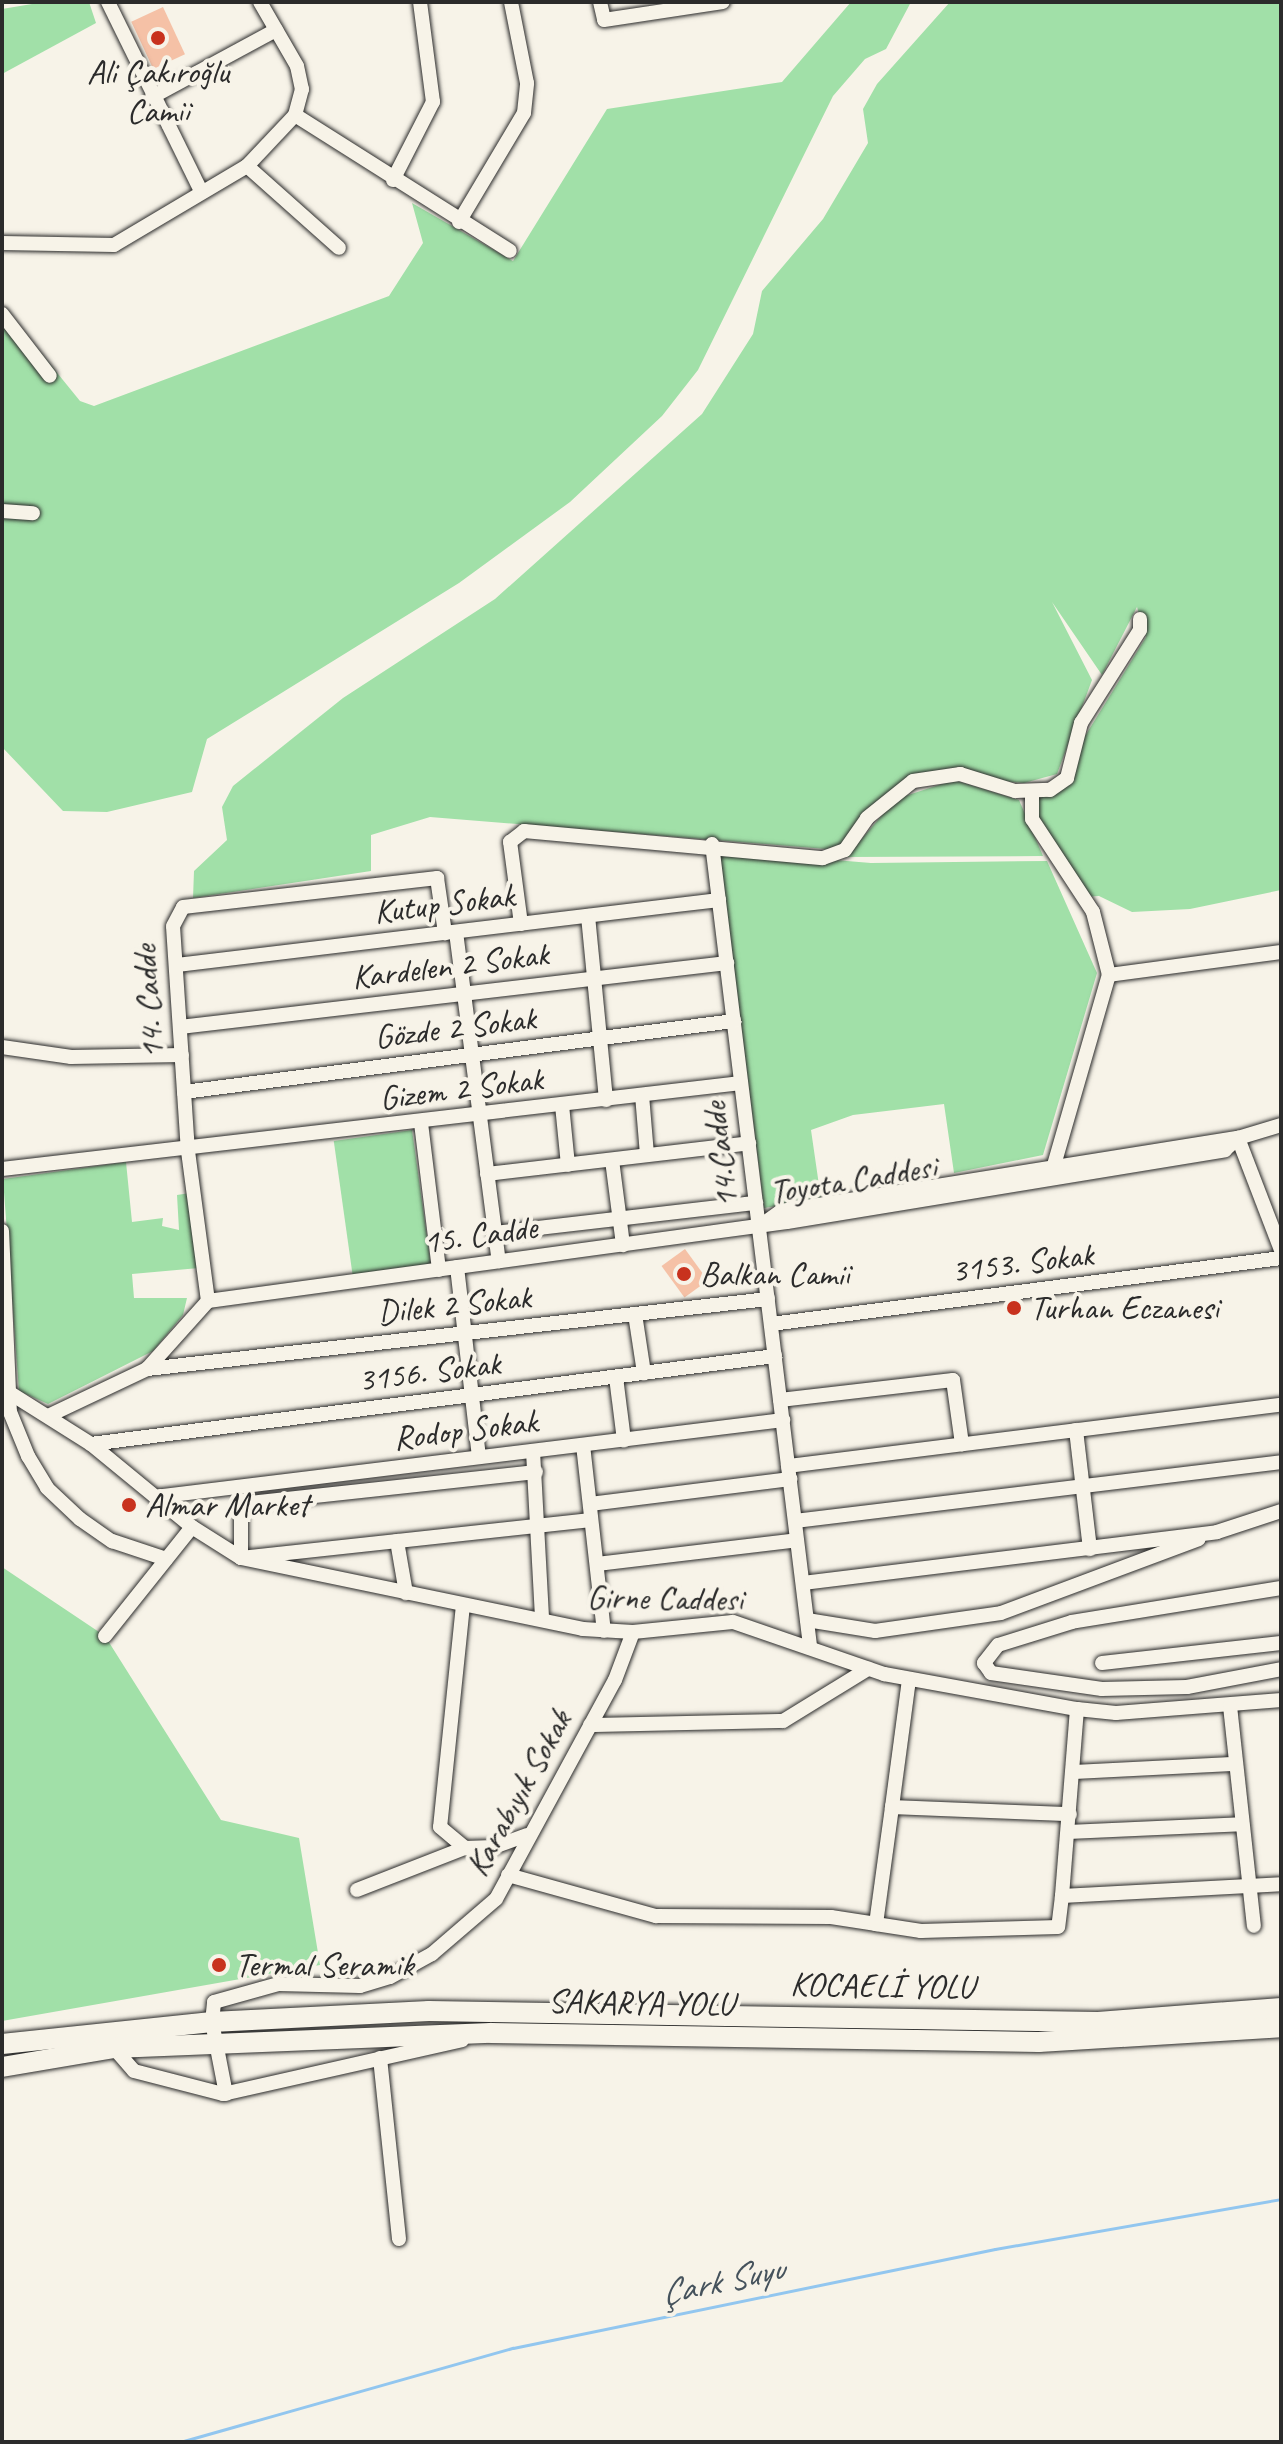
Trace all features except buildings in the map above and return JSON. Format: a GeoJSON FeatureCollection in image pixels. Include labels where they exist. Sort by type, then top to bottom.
{"type":"FeatureCollection","features":[{"type":"Feature","properties":{"kind":"highway","name":"KOCAELİ YOLU"},"geometry":{"type":"LineString","coordinates":[[2,2044],[213,2032],[429,2011],[1098,2022],[1281,2006]]}},
{"type":"Feature","properties":{"kind":"highway","name":"SAKARYA YOLU"},"geometry":{"type":"LineString","coordinates":[[2,2067],[213,2032],[1039,2042],[1281,2027]]}},
{"type":"Feature","properties":{"kind":"street"},"geometry":{"type":"LineString","coordinates":[[108,2],[152,97],[201,191]]}},
{"type":"Feature","properties":{"kind":"street"},"geometry":{"type":"LineString","coordinates":[[2,243],[114,245],[247,166],[295,115],[300,80],[260,2]]}},
{"type":"Feature","properties":{"kind":"street"},"geometry":{"type":"LineString","coordinates":[[393,180],[433,102],[420,2]]}},
{"type":"Feature","properties":{"kind":"street"},"geometry":{"type":"LineString","coordinates":[[459,222],[524,113],[527,83],[511,2]]}},
{"type":"Feature","properties":{"kind":"street"},"geometry":{"type":"LineString","coordinates":[[600,2],[604,20],[723,2]]}},
{"type":"Feature","properties":{"kind":"street"},"geometry":{"type":"LineString","coordinates":[[152,97],[276,30]]}},
{"type":"Feature","properties":{"kind":"street"},"geometry":{"type":"LineString","coordinates":[[295,115],[459,222],[510,251]]}},
{"type":"Feature","properties":{"kind":"street"},"geometry":{"type":"LineString","coordinates":[[247,166],[339,248]]}},
{"type":"Feature","properties":{"kind":"street"},"geometry":{"type":"LineString","coordinates":[[2,314],[50,376]]}},
{"type":"Feature","properties":{"kind":"street"},"geometry":{"type":"LineString","coordinates":[[2,511],[33,513]]}},
{"type":"Feature","properties":{"kind":"street"},"geometry":{"type":"LineString","coordinates":[[521,924],[510,842],[524,831],[712,844],[823,858],[845,850],[867,818],[899,790],[944,774],[1032,792],[1050,790],[1067,778],[1081,723],[1140,630],[1140,619]]}},
{"type":"Feature","properties":{"kind":"street"},"geometry":{"type":"LineString","coordinates":[[1032,792],[1032,819],[1093,912],[1109,975],[1052,1170]]}},
{"type":"Feature","properties":{"kind":"street","name":"14.Cadde"},"geometry":{"type":"LineString","coordinates":[[712,844],[810,1646]]}},
{"type":"Feature","properties":{"kind":"street","name":"14. Cadde"},"geometry":{"type":"LineString","coordinates":[[208,1301],[188,1152],[173,926],[183,907],[437,878],[451,932]]}},
{"type":"Feature","properties":{"kind":"street","name":"Kutup Sokak"},"geometry":{"type":"LineString","coordinates":[[177,965],[719,900]]}},
{"type":"Feature","properties":{"kind":"street"},"geometry":{"type":"LineString","coordinates":[[588,916],[606,1100]]}},
{"type":"Feature","properties":{"kind":"street"},"geometry":{"type":"LineString","coordinates":[[451,932],[464,994],[499,1261]]}},
{"type":"Feature","properties":{"kind":"street"},"geometry":{"type":"LineString","coordinates":[[1109,975],[1281,952]]}},
{"type":"Feature","properties":{"kind":"street","name":"Kardelen 2 Sokak"},"geometry":{"type":"LineString","coordinates":[[180,1027],[727,963]]}},
{"type":"Feature","properties":{"kind":"street","name":"Gözde 2 Sokak"},"geometry":{"type":"LineString","coordinates":[[184,1092],[734,1021]]}},
{"type":"Feature","properties":{"kind":"street"},"geometry":{"type":"LineString","coordinates":[[2,1047],[71,1057],[182,1055]]}},
{"type":"Feature","properties":{"kind":"street","name":"Gizem 2 Sokak"},"geometry":{"type":"LineString","coordinates":[[2,1169],[188,1152],[741,1083]]}},
{"type":"Feature","properties":{"kind":"street"},"geometry":{"type":"LineString","coordinates":[[642,1095],[647,1155]]}},
{"type":"Feature","properties":{"kind":"street"},"geometry":{"type":"LineString","coordinates":[[562,1105],[568,1165]]}},
{"type":"Feature","properties":{"kind":"street"},"geometry":{"type":"LineString","coordinates":[[421,1123],[439,1270]]}},
{"type":"Feature","properties":{"kind":"street","name":"Toyota Caddesi"},"geometry":{"type":"LineString","coordinates":[[759,1226],[1052,1170],[1225,1150],[1238,1138],[1281,1125]]}},
{"type":"Feature","properties":{"kind":"street"},"geometry":{"type":"LineString","coordinates":[[1238,1138],[1281,1250]]}},
{"type":"Feature","properties":{"kind":"street"},"geometry":{"type":"LineString","coordinates":[[487,1174],[749,1143]]}},
{"type":"Feature","properties":{"kind":"street"},"geometry":{"type":"LineString","coordinates":[[612,1160],[623,1245]]}},
{"type":"Feature","properties":{"kind":"street"},"geometry":{"type":"LineString","coordinates":[[495,1233],[756,1203]]}},
{"type":"Feature","properties":{"kind":"street","name":"15. Cadde"},"geometry":{"type":"LineString","coordinates":[[208,1301],[759,1226]]}},
{"type":"Feature","properties":{"kind":"street"},"geometry":{"type":"LineString","coordinates":[[2,1231],[8,1390],[10,1412],[19,1437],[47,1488],[112,1541],[166,1559]]}},
{"type":"Feature","properties":{"kind":"street","name":"3153. Sokak"},"geometry":{"type":"LineString","coordinates":[[771,1324],[1281,1258]]}},
{"type":"Feature","properties":{"kind":"street"},"geometry":{"type":"LineString","coordinates":[[457,1267],[479,1457]]}},
{"type":"Feature","properties":{"kind":"street","name":"Dilek 2 Sokak"},"geometry":{"type":"LineString","coordinates":[[147,1369],[768,1299]]}},
{"type":"Feature","properties":{"kind":"street"},"geometry":{"type":"LineString","coordinates":[[48,1416],[147,1369],[208,1301]]}},
{"type":"Feature","properties":{"kind":"street"},"geometry":{"type":"LineString","coordinates":[[635,1314],[644,1373]]}},
{"type":"Feature","properties":{"kind":"street","name":"3156. Sokak"},"geometry":{"type":"LineString","coordinates":[[91,1444],[775,1356]]}},
{"type":"Feature","properties":{"kind":"street"},"geometry":{"type":"LineString","coordinates":[[616,1377],[624,1440]]}},
{"type":"Feature","properties":{"kind":"street"},"geometry":{"type":"LineString","coordinates":[[780,1400],[953,1380],[962,1444]]}},
{"type":"Feature","properties":{"kind":"street","name":"Girne Caddesi"},"geometry":{"type":"LineString","coordinates":[[8,1390],[91,1444],[192,1527],[241,1558],[604,1631],[633,1632],[733,1622],[810,1646],[868,1669],[1077,1709],[1116,1713],[1281,1700]]}},
{"type":"Feature","properties":{"kind":"street"},"geometry":{"type":"LineString","coordinates":[[590,1504],[962,1444],[1281,1405]]}},
{"type":"Feature","properties":{"kind":"street","name":"Rodop Sokak"},"geometry":{"type":"LineString","coordinates":[[155,1497],[783,1420]]}},
{"type":"Feature","properties":{"kind":"street"},"geometry":{"type":"LineString","coordinates":[[1076,1430],[1090,1549]]}},
{"type":"Feature","properties":{"kind":"street"},"geometry":{"type":"LineString","coordinates":[[583,1445],[604,1631]]}},
{"type":"Feature","properties":{"kind":"street"},"geometry":{"type":"LineString","coordinates":[[533,1451],[542,1619]]}},
{"type":"Feature","properties":{"kind":"street"},"geometry":{"type":"LineString","coordinates":[[795,1521],[1281,1462]]}},
{"type":"Feature","properties":{"kind":"street"},"geometry":{"type":"LineString","coordinates":[[536,1472],[241,1504],[241,1558],[591,1520]]}},
{"type":"Feature","properties":{"kind":"street"},"geometry":{"type":"LineString","coordinates":[[807,1620],[875,1631],[1001,1613],[1281,1511]]}},
{"type":"Feature","properties":{"kind":"street"},"geometry":{"type":"LineString","coordinates":[[105,1636],[192,1527]]}},
{"type":"Feature","properties":{"kind":"street"},"geometry":{"type":"LineString","coordinates":[[803,1583],[1217,1532]]}},
{"type":"Feature","properties":{"kind":"street"},"geometry":{"type":"LineString","coordinates":[[597,1564],[797,1540]]}},
{"type":"Feature","properties":{"kind":"street"},"geometry":{"type":"LineString","coordinates":[[397,1541],[406,1593]]}},
{"type":"Feature","properties":{"kind":"street"},"geometry":{"type":"LineString","coordinates":[[1281,1588],[1072,1622],[998,1645],[984,1663],[991,1673],[1102,1689],[1187,1687],[1281,1669]]}},
{"type":"Feature","properties":{"kind":"street"},"geometry":{"type":"LineString","coordinates":[[463,1605],[440,1827],[465,1848]]}},
{"type":"Feature","properties":{"kind":"street","name":"Karabıyık Sokak"},"geometry":{"type":"LineString","coordinates":[[213,2032],[214,2002],[278,1984],[360,1986],[390,1977],[432,1954],[496,1899],[527,1835],[590,1725],[633,1632]]}},
{"type":"Feature","properties":{"kind":"street"},"geometry":{"type":"LineString","coordinates":[[1102,1663],[1281,1643]]}},
{"type":"Feature","properties":{"kind":"street"},"geometry":{"type":"LineString","coordinates":[[590,1725],[783,1721],[868,1669]]}},
{"type":"Feature","properties":{"kind":"street"},"geometry":{"type":"LineString","coordinates":[[876,1924],[909,1679]]}},
{"type":"Feature","properties":{"kind":"street"},"geometry":{"type":"LineString","coordinates":[[1230,1706],[1232,1764],[1254,1926]]}},
{"type":"Feature","properties":{"kind":"street"},"geometry":{"type":"LineString","coordinates":[[508,1875],[656,1916],[831,1917],[921,1931],[1058,1927],[1074,1772],[1077,1709]]}},
{"type":"Feature","properties":{"kind":"street"},"geometry":{"type":"LineString","coordinates":[[1074,1772],[1232,1764]]}},
{"type":"Feature","properties":{"kind":"street"},"geometry":{"type":"LineString","coordinates":[[892,1807],[1070,1814]]}},
{"type":"Feature","properties":{"kind":"street"},"geometry":{"type":"LineString","coordinates":[[1068,1832],[1241,1824]]}},
{"type":"Feature","properties":{"kind":"street"},"geometry":{"type":"LineString","coordinates":[[357,1890],[465,1848],[494,1847],[527,1835]]}},
{"type":"Feature","properties":{"kind":"street"},"geometry":{"type":"LineString","coordinates":[[1062,1896],[1249,1890],[1281,1884]]}},
{"type":"Feature","properties":{"kind":"street"},"geometry":{"type":"LineString","coordinates":[[213,2032],[226,2094]]}},
{"type":"Feature","properties":{"kind":"street"},"geometry":{"type":"LineString","coordinates":[[114,2048],[134,2071],[226,2094],[491,2033]]}},
{"type":"Feature","properties":{"kind":"street"},"geometry":{"type":"LineString","coordinates":[[380,2058],[399,2239]]}},
{"type":"Feature","properties":{"kind":"green space"},"geometry":{"type":"Polygon","coordinates":[[[44,2],[89,2],[96,23],[2,74],[2,9],[44,2]]]}},
{"type":"Feature","properties":{"kind":"green space"},"geometry":{"type":"Polygon","coordinates":[[[851,2],[911,2],[886,49],[865,59],[833,96],[698,370],[662,416],[570,502],[459,583],[207,739],[192,792],[107,812],[63,811],[2,747],[2,305],[80,401],[94,406],[389,296],[423,243],[412,203],[513,261],[607,109],[782,82],[851,2]]]}},
{"type":"Feature","properties":{"kind":"green space"},"geometry":{"type":"Polygon","coordinates":[[[950,2],[1281,2],[1281,890],[1190,909],[1132,912],[1099,896],[1081,897],[1033,824],[1030,799],[1050,793],[1146,637],[1137,607],[1102,675],[1052,602],[1092,680],[1057,774],[1024,783],[930,775],[838,850],[430,817],[371,835],[371,871],[193,898],[194,871],[227,840],[222,807],[233,786],[343,698],[495,599],[702,414],[753,334],[762,291],[823,219],[868,143],[863,109],[877,84],[950,2]]]}},
{"type":"Feature","properties":{"kind":"green space"},"geometry":{"type":"Polygon","coordinates":[[[954,780],[1019,800],[1043,856],[846,857],[896,799],[954,780]]]}},
{"type":"Feature","properties":{"kind":"green space"},"geometry":{"type":"Polygon","coordinates":[[[726,851],[871,863],[1047,861],[1097,973],[1043,1155],[954,1173],[944,1104],[853,1115],[811,1130],[821,1199],[764,1208],[720,857],[726,851]]]}},
{"type":"Feature","properties":{"kind":"green space"},"geometry":{"type":"Polygon","coordinates":[[[412,1130],[431,1265],[353,1276],[334,1141],[412,1130]]]}},
{"type":"Feature","properties":{"kind":"green space"},"geometry":{"type":"Polygon","coordinates":[[[126,1162],[132,1222],[163,1218],[162,1226],[179,1230],[177,1195],[190,1193],[199,1268],[132,1274],[134,1298],[187,1298],[183,1315],[153,1351],[48,1404],[19,1391],[3,1179],[126,1162]]]}},
{"type":"Feature","properties":{"kind":"green space"},"geometry":{"type":"Polygon","coordinates":[[[2,1567],[105,1636],[221,1820],[299,1838],[320,1965],[2,2021],[2,1567]]]}},
{"type":"Feature","properties":{"kind":"waterway","name":"Çark Suyu"},"geometry":{"type":"LineString","coordinates":[[180,2442],[513,2348],[995,2249],[1281,2199]]}},
{"type":"Feature","properties":{"kind":"place","name":"Ali Çakıroğlu Camii"},"geometry":{"type":"Point","coordinates":[158,38]}},
{"type":"Feature","properties":{"kind":"place","name":"Balkan Camii"},"geometry":{"type":"Point","coordinates":[684,1274]}},
{"type":"Feature","properties":{"kind":"place","name":"Turhan Eczanesi"},"geometry":{"type":"Point","coordinates":[1014,1308]}},
{"type":"Feature","properties":{"kind":"place","name":"Almar Market"},"geometry":{"type":"Point","coordinates":[129,1505]}},
{"type":"Feature","properties":{"kind":"place","name":"Termal Seramik"},"geometry":{"type":"Point","coordinates":[219,1965]}}]}
